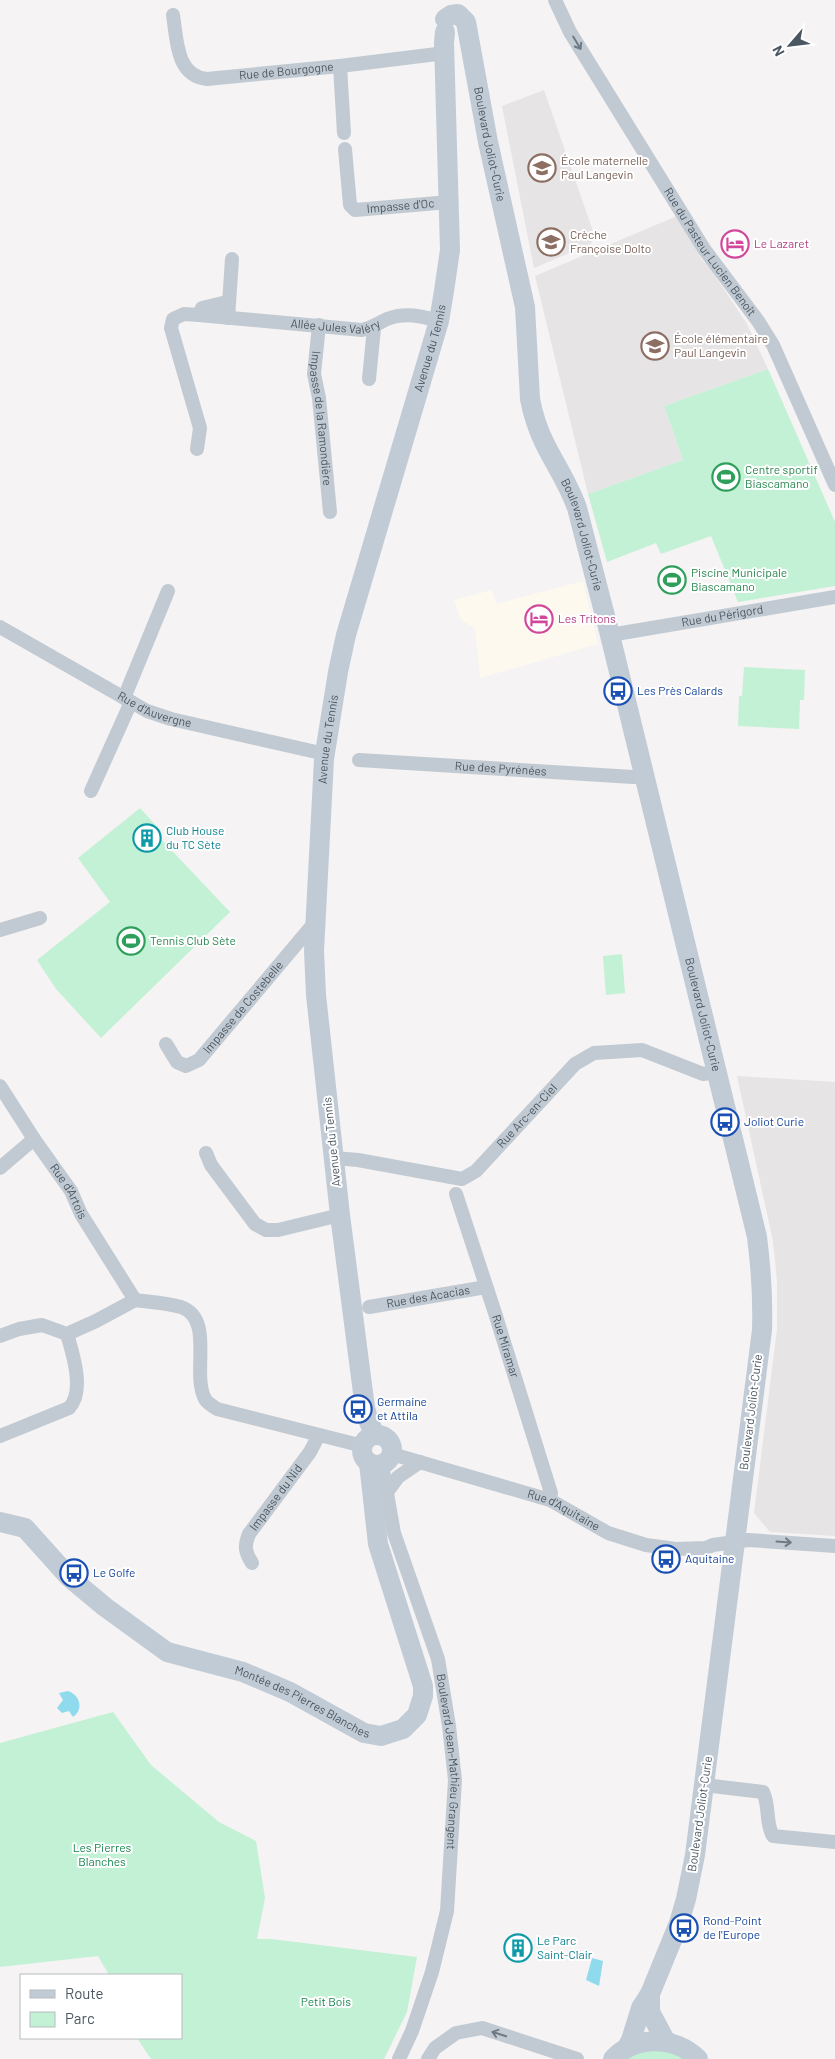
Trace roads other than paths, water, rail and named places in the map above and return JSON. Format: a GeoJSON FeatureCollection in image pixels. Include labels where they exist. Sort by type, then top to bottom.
{"type":"FeatureCollection","features":[{"type":"Feature","properties":{"kind":"main road","name":"Avenue du Tennis"},"geometry":{"type":"LineString","coordinates":[[376,1453],[366,1408],[340,1215],[316,995],[314,951],[325,754],[337,681],[346,636],[439,321],[450,250],[449,202],[455,27]]}},
{"type":"Feature","properties":{"kind":"main road","name":"Boulevard Joliot-Curie"},"geometry":{"type":"LineString","coordinates":[[455,27],[489,148],[526,307],[532,411],[546,446],[572,494],[610,635],[718,1072],[757,1237],[762,1278],[762,1330],[695,1854],[686,1899],[673,1937],[650,1994],[641,2008],[620,2054]]}},
{"type":"Feature","properties":{"kind":"main road","name":"Montée des Pierres Blanches"},"geometry":{"type":"LineString","coordinates":[[0,1522],[24,1528],[69,1577],[112,1613],[167,1652],[243,1672],[290,1692],[364,1732],[381,1736],[403,1729],[417,1715],[423,1696],[423,1686],[378,1544],[376,1453]]}},
{"type":"Feature","properties":{"kind":"main road","name":"Boulevard Joliot-Curie"},"geometry":{"type":"LineString","coordinates":[[650,1994],[650,2012],[666,2042]]}},
{"type":"Feature","properties":{"kind":"main road"},"geometry":{"type":"LineString","coordinates":[[620,2054],[639,2043],[652,2041],[666,2042],[682,2047],[698,2059]]}},
{"type":"Feature","properties":{"kind":"street","name":"Rue du Pasteur Lucien Benoît"},"geometry":{"type":"LineString","coordinates":[[555,0],[570,32],[704,248],[773,345],[835,485]]}},
{"type":"Feature","properties":{"kind":"street","name":"Rue de Bourgogne"},"geometry":{"type":"LineString","coordinates":[[173,15],[182,64],[196,78],[207,79],[340,66],[455,27]]}},
{"type":"Feature","properties":{"kind":"street"},"geometry":{"type":"LineString","coordinates":[[340,66],[344,133]]}},
{"type":"Feature","properties":{"kind":"street","name":"Impasse d'Oc"},"geometry":{"type":"LineString","coordinates":[[345,149],[350,205],[355,210],[449,202]]}},
{"type":"Feature","properties":{"kind":"street"},"geometry":{"type":"LineString","coordinates":[[228,318],[227,302],[232,259]]}},
{"type":"Feature","properties":{"kind":"street","name":"Allée Jules Valéry"},"geometry":{"type":"LineString","coordinates":[[199,315],[202,308],[227,302]]}},
{"type":"Feature","properties":{"kind":"street","name":"Allée Jules Valéry"},"geometry":{"type":"LineString","coordinates":[[197,449],[200,428],[171,328],[172,320],[180,315],[199,315],[362,330],[374,328],[390,318],[405,315],[415,315],[439,321]]}},
{"type":"Feature","properties":{"kind":"street","name":"Impasse de la Ramondière"},"geometry":{"type":"LineString","coordinates":[[320,325],[314,374],[319,398],[330,512]]}},
{"type":"Feature","properties":{"kind":"street"},"geometry":{"type":"LineString","coordinates":[[369,379],[374,328]]}},
{"type":"Feature","properties":{"kind":"street"},"geometry":{"type":"LineString","coordinates":[[92,791],[168,591]]}},
{"type":"Feature","properties":{"kind":"street","name":"Rue du Périgord"},"geometry":{"type":"LineString","coordinates":[[610,635],[835,597]]}},
{"type":"Feature","properties":{"kind":"street","name":"Rue d'Auvergne"},"geometry":{"type":"LineString","coordinates":[[0,627],[147,711],[172,719],[325,754]]}},
{"type":"Feature","properties":{"kind":"street","name":"Rue des Pyrénées"},"geometry":{"type":"LineString","coordinates":[[359,760],[633,777],[644,774]]}},
{"type":"Feature","properties":{"kind":"street"},"geometry":{"type":"LineString","coordinates":[[0,930],[40,918]]}},
{"type":"Feature","properties":{"kind":"street","name":"Impasse de Costebelle"},"geometry":{"type":"LineString","coordinates":[[166,1044],[177,1062],[186,1066],[199,1060],[316,921]]}},
{"type":"Feature","properties":{"kind":"street","name":"Rue Arc-en-Ciel"},"geometry":{"type":"LineString","coordinates":[[334,1158],[462,1179],[476,1171],[575,1064],[594,1053],[642,1050],[703,1074],[718,1072]]}},
{"type":"Feature","properties":{"kind":"street","name":"Rue d'Artois"},"geometry":{"type":"LineString","coordinates":[[0,1086],[34,1139],[71,1191],[81,1214],[135,1300]]}},
{"type":"Feature","properties":{"kind":"street"},"geometry":{"type":"LineString","coordinates":[[0,1168],[34,1139]]}},
{"type":"Feature","properties":{"kind":"street"},"geometry":{"type":"LineString","coordinates":[[206,1153],[211,1165],[255,1224],[266,1230],[278,1230],[340,1215]]}},
{"type":"Feature","properties":{"kind":"street","name":"Rue Miramar"},"geometry":{"type":"LineString","coordinates":[[456,1194],[551,1493],[550,1500]]}},
{"type":"Feature","properties":{"kind":"street","name":"Rue des Acacias"},"geometry":{"type":"LineString","coordinates":[[369,1307],[486,1287]]}},
{"type":"Feature","properties":{"kind":"street"},"geometry":{"type":"LineString","coordinates":[[0,1336],[19,1329],[42,1325],[67,1334],[135,1300]]}},
{"type":"Feature","properties":{"kind":"street","name":"Rue d'Aquitaine"},"geometry":{"type":"LineString","coordinates":[[135,1300],[182,1307],[193,1314],[200,1324],[200,1383],[206,1400],[217,1408],[319,1435],[376,1453],[420,1462],[550,1500],[608,1533],[646,1545],[676,1549],[706,1548],[748,1540],[835,1546]]}},
{"type":"Feature","properties":{"kind":"street"},"geometry":{"type":"LineString","coordinates":[[0,1436],[69,1408],[75,1402],[77,1392],[73,1354],[67,1334]]}},
{"type":"Feature","properties":{"kind":"street","name":"Impasse du Nid"},"geometry":{"type":"LineString","coordinates":[[252,1563],[246,1554],[245,1545],[249,1534],[310,1452],[319,1435]]}},
{"type":"Feature","properties":{"kind":"street","name":"Boulevard Jean-Mathieu Grangent"},"geometry":{"type":"LineString","coordinates":[[376,1453],[387,1492],[394,1533],[438,1659],[450,1726],[455,1780],[447,1911],[432,1972],[412,2031],[399,2059]]}},
{"type":"Feature","properties":{"kind":"street"},"geometry":{"type":"LineString","coordinates":[[387,1492],[398,1477],[420,1462]]}},
{"type":"Feature","properties":{"kind":"street"},"geometry":{"type":"LineString","coordinates":[[704,1785],[763,1792],[766,1798],[769,1829],[773,1836],[835,1842]]}},
{"type":"Feature","properties":{"kind":"street"},"geometry":{"type":"LineString","coordinates":[[428,2059],[435,2048],[456,2033],[482,2028],[577,2059]]}},
{"type":"Feature","properties":{"kind":"water"},"geometry":{"type":"Polygon","coordinates":[[[68,1691],[78,1699],[79,1703],[79,1710],[73,1717],[69,1711],[62,1713],[57,1708],[63,1700],[59,1693],[68,1691]]]}},
{"type":"Feature","properties":{"kind":"water"},"geometry":{"type":"Polygon","coordinates":[[[592,1958],[603,1961],[599,1986],[586,1980],[592,1958]]]}},
{"type":"Feature","properties":{"kind":"place","name":"École maternelle Paul Langevin"},"geometry":{"type":"Point","coordinates":[542,168]}},
{"type":"Feature","properties":{"kind":"place","name":"Crèche Françoise Dolto"},"geometry":{"type":"Point","coordinates":[551,242]}},
{"type":"Feature","properties":{"kind":"place","name":"Le Lazaret"},"geometry":{"type":"Point","coordinates":[735,244]}},
{"type":"Feature","properties":{"kind":"place","name":"École élémentaire Paul Langevin"},"geometry":{"type":"Point","coordinates":[655,346]}},
{"type":"Feature","properties":{"kind":"place","name":"Centre sportif Biascamano"},"geometry":{"type":"Point","coordinates":[726,477]}},
{"type":"Feature","properties":{"kind":"place","name":"Piscine Municipale Biascamano"},"geometry":{"type":"Point","coordinates":[672,580]}},
{"type":"Feature","properties":{"kind":"place","name":"Les Tritons"},"geometry":{"type":"Point","coordinates":[539,619]}},
{"type":"Feature","properties":{"kind":"place","name":"Les Près Calards"},"geometry":{"type":"Point","coordinates":[618,691]}},
{"type":"Feature","properties":{"kind":"place","name":"Club House du TC Sète"},"geometry":{"type":"Point","coordinates":[147,838]}},
{"type":"Feature","properties":{"kind":"place","name":"Tennis Club Sète"},"geometry":{"type":"Point","coordinates":[131,941]}},
{"type":"Feature","properties":{"kind":"place","name":"Joliot Curie"},"geometry":{"type":"Point","coordinates":[725,1122]}},
{"type":"Feature","properties":{"kind":"place","name":"Germaine et Attila"},"geometry":{"type":"Point","coordinates":[358,1409]}},
{"type":"Feature","properties":{"kind":"place","name":"Aquitaine"},"geometry":{"type":"Point","coordinates":[666,1559]}},
{"type":"Feature","properties":{"kind":"place","name":"Le Golfe"},"geometry":{"type":"Point","coordinates":[74,1573]}},
{"type":"Feature","properties":{"kind":"place","name":"Rond-Point de l'Europe"},"geometry":{"type":"Point","coordinates":[684,1928]}},
{"type":"Feature","properties":{"kind":"place","name":"Le Parc Saint-Clair"},"geometry":{"type":"Point","coordinates":[518,1948]}},
{"type":"Feature","properties":{"kind":"park label","name":"Les Pierres Blanches"},"geometry":{"type":"Point","coordinates":[102,1855]}},
{"type":"Feature","properties":{"kind":"park label","name":"Petit Bois"},"geometry":{"type":"Point","coordinates":[326,2002]}}]}
